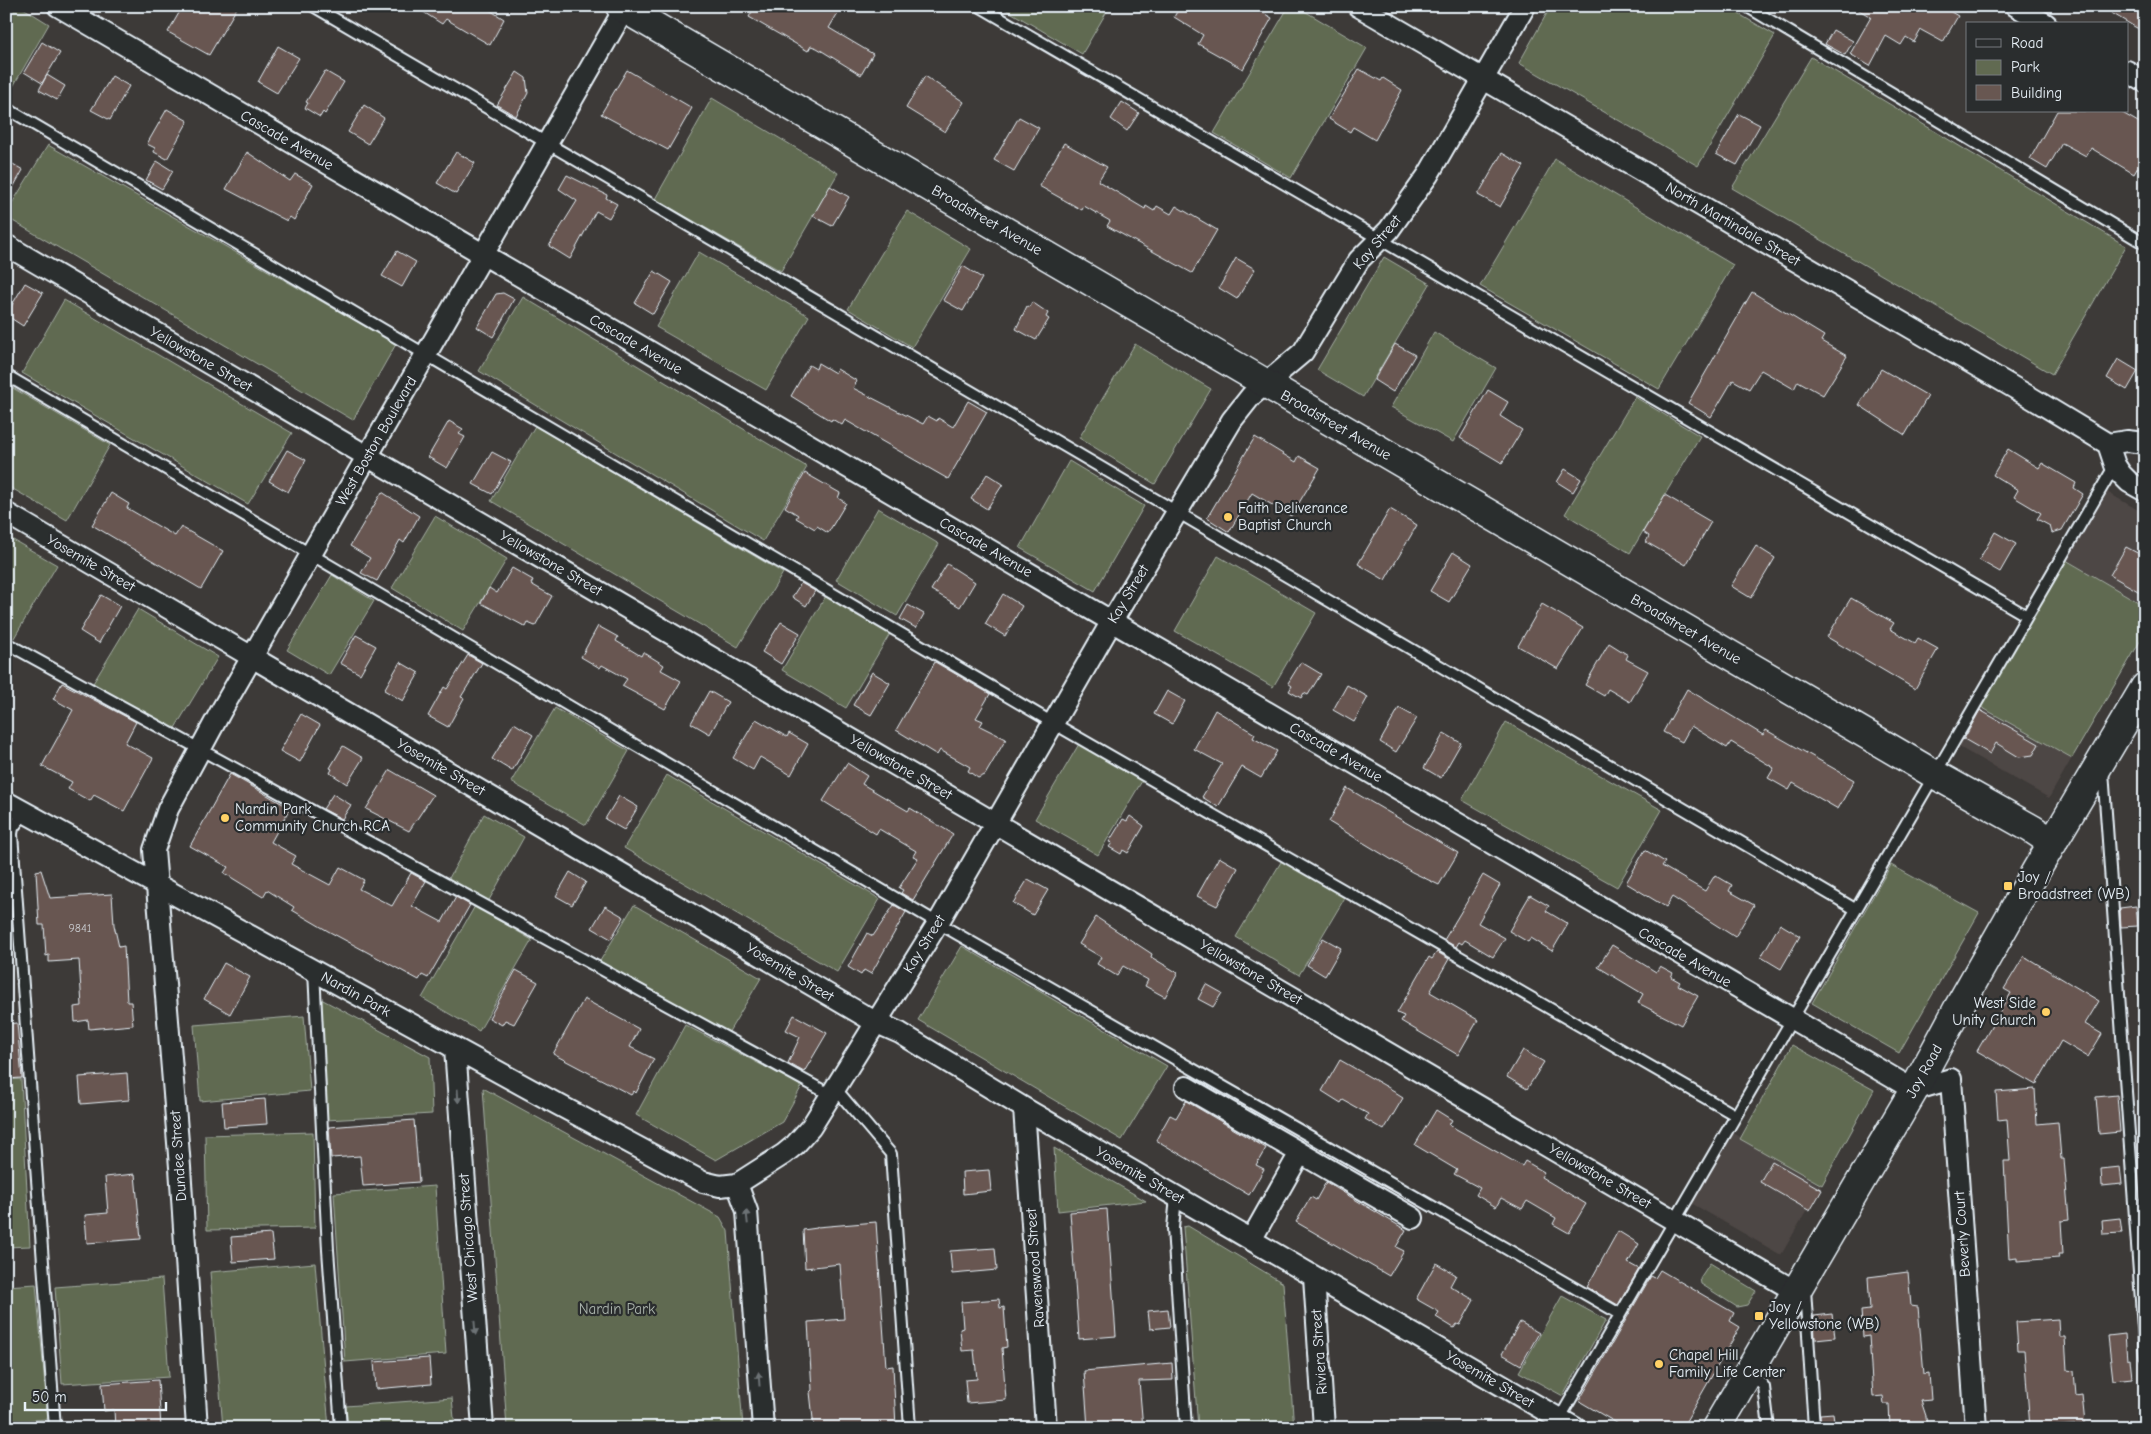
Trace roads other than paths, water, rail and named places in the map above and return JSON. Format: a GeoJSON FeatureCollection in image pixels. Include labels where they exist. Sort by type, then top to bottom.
{"type":"FeatureCollection","features":[{"type":"Feature","properties":{"kind":"street","name":"Cascade Avenue"},"geometry":{"type":"LineString","coordinates":[[58,6],[1914,1090]]}},
{"type":"Feature","properties":{"kind":"street","name":"North Martindale Street"},"geometry":{"type":"LineString","coordinates":[[1358,6],[2030,396],[2108,444]]}},
{"type":"Feature","properties":{"kind":"street","name":"Kay Street"},"geometry":{"type":"LineString","coordinates":[[737,1184],[795,1145],[811,1127],[938,923],[1112,620],[1232,420],[1250,396],[1303,352],[1359,260],[1389,230],[1428,175],[1525,6]]}},
{"type":"Feature","properties":{"kind":"street"},"geometry":{"type":"LineString","coordinates":[[2016,6],[2043,22]]}},
{"type":"Feature","properties":{"kind":"street","name":"West Boston Boulevard"},"geometry":{"type":"LineString","coordinates":[[157,884],[154,850],[162,824],[200,750],[548,142],[623,7]]}},
{"type":"Feature","properties":{"kind":"street","name":"Broadstreet Avenue"},"geometry":{"type":"LineString","coordinates":[[623,7],[1934,774],[2032,829],[2053,844]]}},
{"type":"Feature","properties":{"kind":"street"},"geometry":{"type":"LineString","coordinates":[[2128,72],[2145,82]]}},
{"type":"Feature","properties":{"kind":"street","name":"Yellowstone Street"},"geometry":{"type":"LineString","coordinates":[[6,245],[1674,1220],[1800,1283]]}},
{"type":"Feature","properties":{"kind":"street"},"geometry":{"type":"LineString","coordinates":[[2145,443],[2127,441],[2108,444],[2115,465],[2129,482],[2145,491]]}},
{"type":"Feature","properties":{"kind":"street","name":"Yosemite Street"},"geometry":{"type":"LineString","coordinates":[[6,513],[875,1022],[900,1033],[1563,1425]]}},
{"type":"Feature","properties":{"kind":"street","name":"Joy Road"},"geometry":{"type":"LineString","coordinates":[[1716,1428],[1914,1090],[1957,1010],[2145,687]]}},
{"type":"Feature","properties":{"kind":"street","name":"Nardin Park"},"geometry":{"type":"LineString","coordinates":[[6,802],[703,1182],[720,1186],[737,1184]]}},
{"type":"Feature","properties":{"kind":"street","name":"Dundee Street"},"geometry":{"type":"LineString","coordinates":[[157,884],[180,1167],[197,1428]]}},
{"type":"Feature","properties":{"kind":"street","name":"West Chicago Street"},"geometry":{"type":"LineString","coordinates":[[455,1048],[483,1428]]}},
{"type":"Feature","properties":{"kind":"street","name":"Beverly Court"},"geometry":{"type":"LineString","coordinates":[[1914,1090],[1951,1079],[1976,1428]]}},
{"type":"Feature","properties":{"kind":"street"},"geometry":{"type":"LineString","coordinates":[[1186,1087],[1412,1218]]}},
{"type":"Feature","properties":{"kind":"street","name":"Ravenswood Street"},"geometry":{"type":"LineString","coordinates":[[1024,1108],[1046,1428]]}},
{"type":"Feature","properties":{"kind":"street"},"geometry":{"type":"LineString","coordinates":[[1251,1240],[1300,1153]]}},
{"type":"Feature","properties":{"kind":"street"},"geometry":{"type":"LineString","coordinates":[[737,1184],[747,1211],[763,1428]]}},
{"type":"Feature","properties":{"kind":"street","name":"Riviera Street"},"geometry":{"type":"LineString","coordinates":[[1314,1277],[1324,1428]]}},
{"type":"Feature","properties":{"kind":"lane"},"geometry":{"type":"LineString","coordinates":[[313,6],[1178,510],[1855,909]]}},
{"type":"Feature","properties":{"kind":"lane"},"geometry":{"type":"LineString","coordinates":[[979,6],[2027,616]]}},
{"type":"Feature","properties":{"kind":"lane"},"geometry":{"type":"LineString","coordinates":[[1746,6],[2145,244]]}},
{"type":"Feature","properties":{"kind":"lane"},"geometry":{"type":"LineString","coordinates":[[6,108],[1053,723],[1735,1115]]}},
{"type":"Feature","properties":{"kind":"lane"},"geometry":{"type":"LineString","coordinates":[[6,376],[938,923],[1620,1314]]}},
{"type":"Feature","properties":{"kind":"lane"},"geometry":{"type":"LineString","coordinates":[[1563,1425],[1620,1314],[1674,1220],[2115,465]]}},
{"type":"Feature","properties":{"kind":"lane"},"geometry":{"type":"LineString","coordinates":[[6,643],[833,1092],[891,1154],[910,1428]]}},
{"type":"Feature","properties":{"kind":"lane"},"geometry":{"type":"LineString","coordinates":[[2102,760],[2145,1356]]}},
{"type":"Feature","properties":{"kind":"lane"},"geometry":{"type":"LineString","coordinates":[[25,812],[13,828],[12,834],[54,1428]]}},
{"type":"Feature","properties":{"kind":"lane"},"geometry":{"type":"LineString","coordinates":[[314,971],[328,1250],[341,1428]]}},
{"type":"Feature","properties":{"kind":"lane"},"geometry":{"type":"LineString","coordinates":[[1176,1196],[1173,1228],[1186,1428]]}},
{"type":"Feature","properties":{"kind":"lane"},"geometry":{"type":"LineString","coordinates":[[1800,1283],[1814,1428]]}},
{"type":"Feature","properties":{"kind":"lane"},"geometry":{"type":"LineString","coordinates":[[1750,1369],[1764,1387],[1768,1428]]}},
{"type":"Feature","properties":{"kind":"place","name":"Faith Deliverance Baptist Church"},"geometry":{"type":"Point","coordinates":[1228,517]}},
{"type":"Feature","properties":{"kind":"place","name":"Nardin Park Community Church RCA"},"geometry":{"type":"Point","coordinates":[225,818]}},
{"type":"Feature","properties":{"kind":"place","name":"Joy / Broadstreet (WB)"},"geometry":{"type":"Point","coordinates":[2008,886]}},
{"type":"Feature","properties":{"kind":"place","name":"West Side Unity Church"},"geometry":{"type":"Point","coordinates":[2046,1012]}},
{"type":"Feature","properties":{"kind":"place","name":"Joy / Yellowstone (WB)"},"geometry":{"type":"Point","coordinates":[1759,1316]}},
{"type":"Feature","properties":{"kind":"place","name":"Chapel Hill Family Life Center"},"geometry":{"type":"Point","coordinates":[1659,1364]}}]}
